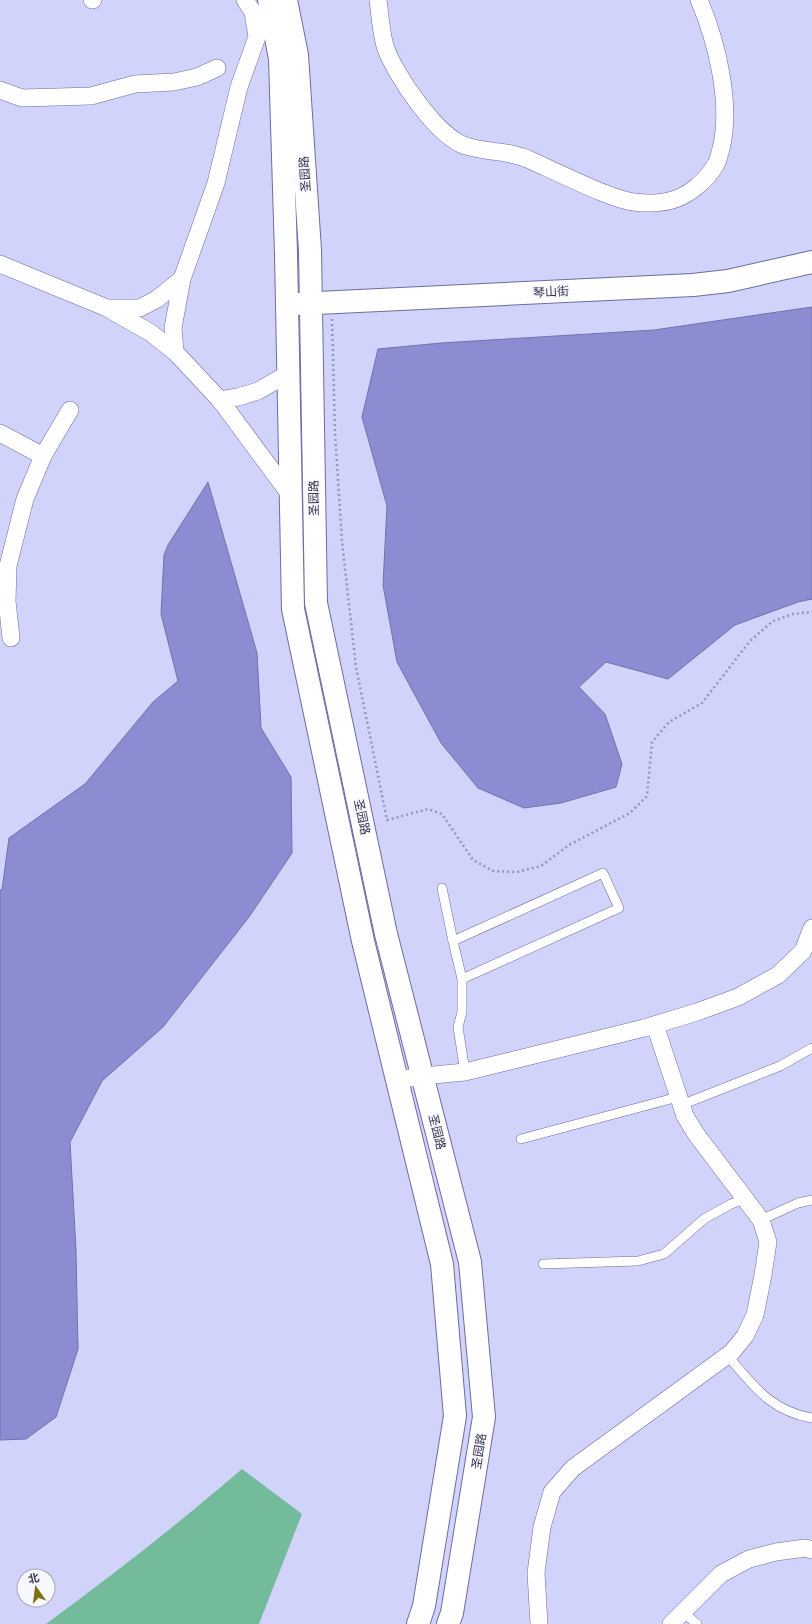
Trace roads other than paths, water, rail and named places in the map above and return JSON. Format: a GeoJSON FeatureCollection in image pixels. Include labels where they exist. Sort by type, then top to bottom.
{"type":"FeatureCollection","features":[{"type":"Feature","properties":{"kind":"street"},"geometry":{"type":"LineString","coordinates":[[175,352],[173,328],[182,279],[216,182],[239,88],[257,37],[253,12],[245,0]]}},
{"type":"Feature","properties":{"kind":"street","name":"圣园路"},"geometry":{"type":"LineString","coordinates":[[269,0],[280,59],[289,373],[293,608],[363,941],[442,1264],[455,1416],[424,1606],[418,1624]]}},
{"type":"Feature","properties":{"kind":"street","name":"圣园路"},"geometry":{"type":"LineString","coordinates":[[286,0],[297,55],[310,250],[321,302],[316,603],[386,934],[470,1262],[484,1417],[452,1613],[448,1624]]}},
{"type":"Feature","properties":{"kind":"street"},"geometry":{"type":"LineString","coordinates":[[378,0],[385,46],[394,66],[402,81],[428,115],[450,136],[465,146],[519,154],[581,184],[612,196],[634,202],[654,203],[674,200],[690,193],[704,181],[717,163],[723,139],[725,114],[723,87],[706,15],[699,0]]}},
{"type":"Feature","properties":{"kind":"street"},"geometry":{"type":"LineString","coordinates":[[0,90],[22,98],[91,96],[135,84],[174,82],[198,77],[217,68]]}},
{"type":"Feature","properties":{"kind":"street","name":"琴山街"},"geometry":{"type":"LineString","coordinates":[[287,305],[321,302],[693,285],[728,281],[812,262]]}},
{"type":"Feature","properties":{"kind":"street"},"geometry":{"type":"LineString","coordinates":[[0,264],[107,308],[151,333],[175,352],[220,400],[291,496]]}},
{"type":"Feature","properties":{"kind":"street"},"geometry":{"type":"LineString","coordinates":[[107,308],[140,308],[158,299],[182,279]]}},
{"type":"Feature","properties":{"kind":"street"},"geometry":{"type":"LineString","coordinates":[[220,400],[238,397],[258,391],[289,373]]}},
{"type":"Feature","properties":{"kind":"street"},"geometry":{"type":"LineString","coordinates":[[11,638],[7,601],[8,566],[25,499],[43,456],[70,410]]}},
{"type":"Feature","properties":{"kind":"street"},"geometry":{"type":"LineString","coordinates":[[0,433],[43,456]]}},
{"type":"Feature","properties":{"kind":"street"},"geometry":{"type":"LineString","coordinates":[[397,1080],[465,1072],[655,1025],[738,997],[778,975],[803,951],[812,928]]}},
{"type":"Feature","properties":{"kind":"street"},"geometry":{"type":"LineString","coordinates":[[539,1624],[536,1573],[542,1527],[552,1492],[573,1468],[727,1356],[745,1336],[755,1315],[763,1275],[768,1242],[761,1220],[696,1134],[685,1116],[655,1025]]}},
{"type":"Feature","properties":{"kind":"street"},"geometry":{"type":"LineString","coordinates":[[677,1618],[722,1574],[749,1559],[776,1552],[805,1548],[812,1550]]}},
{"type":"Feature","properties":{"kind":"lane"},"geometry":{"type":"LineString","coordinates":[[454,941],[603,873],[619,908],[462,979]]}},
{"type":"Feature","properties":{"kind":"lane"},"geometry":{"type":"LineString","coordinates":[[442,888],[462,979],[462,1012],[458,1028],[465,1072]]}},
{"type":"Feature","properties":{"kind":"lane"},"geometry":{"type":"LineString","coordinates":[[521,1139],[679,1101],[780,1066],[812,1048]]}},
{"type":"Feature","properties":{"kind":"lane"},"geometry":{"type":"LineString","coordinates":[[542,1264],[638,1261],[664,1254],[704,1219],[731,1204],[745,1199]]}},
{"type":"Feature","properties":{"kind":"lane"},"geometry":{"type":"LineString","coordinates":[[761,1220],[798,1203],[812,1200]]}},
{"type":"Feature","properties":{"kind":"lane"},"geometry":{"type":"LineString","coordinates":[[727,1356],[762,1396],[781,1408],[812,1418]]}},
{"type":"Feature","properties":{"kind":"lane"},"geometry":{"type":"LineString","coordinates":[[677,1618],[697,1624]]}},
{"type":"Feature","properties":{"kind":"water"},"geometry":{"type":"Polygon","coordinates":[[[812,307],[812,599],[798,602],[735,625],[668,679],[606,662],[579,687],[605,714],[622,764],[616,787],[561,803],[524,808],[478,788],[441,743],[397,662],[383,585],[387,506],[362,417],[378,349],[441,343],[654,330],[812,307]]]}},
{"type":"Feature","properties":{"kind":"water"},"geometry":{"type":"Polygon","coordinates":[[[208,482],[257,653],[261,728],[291,777],[292,853],[249,917],[163,1027],[102,1081],[70,1142],[76,1250],[78,1349],[56,1417],[26,1439],[0,1440],[0,890],[2,890],[9,838],[85,784],[153,702],[178,681],[161,614],[164,555],[168,545],[208,482]]]}}]}
